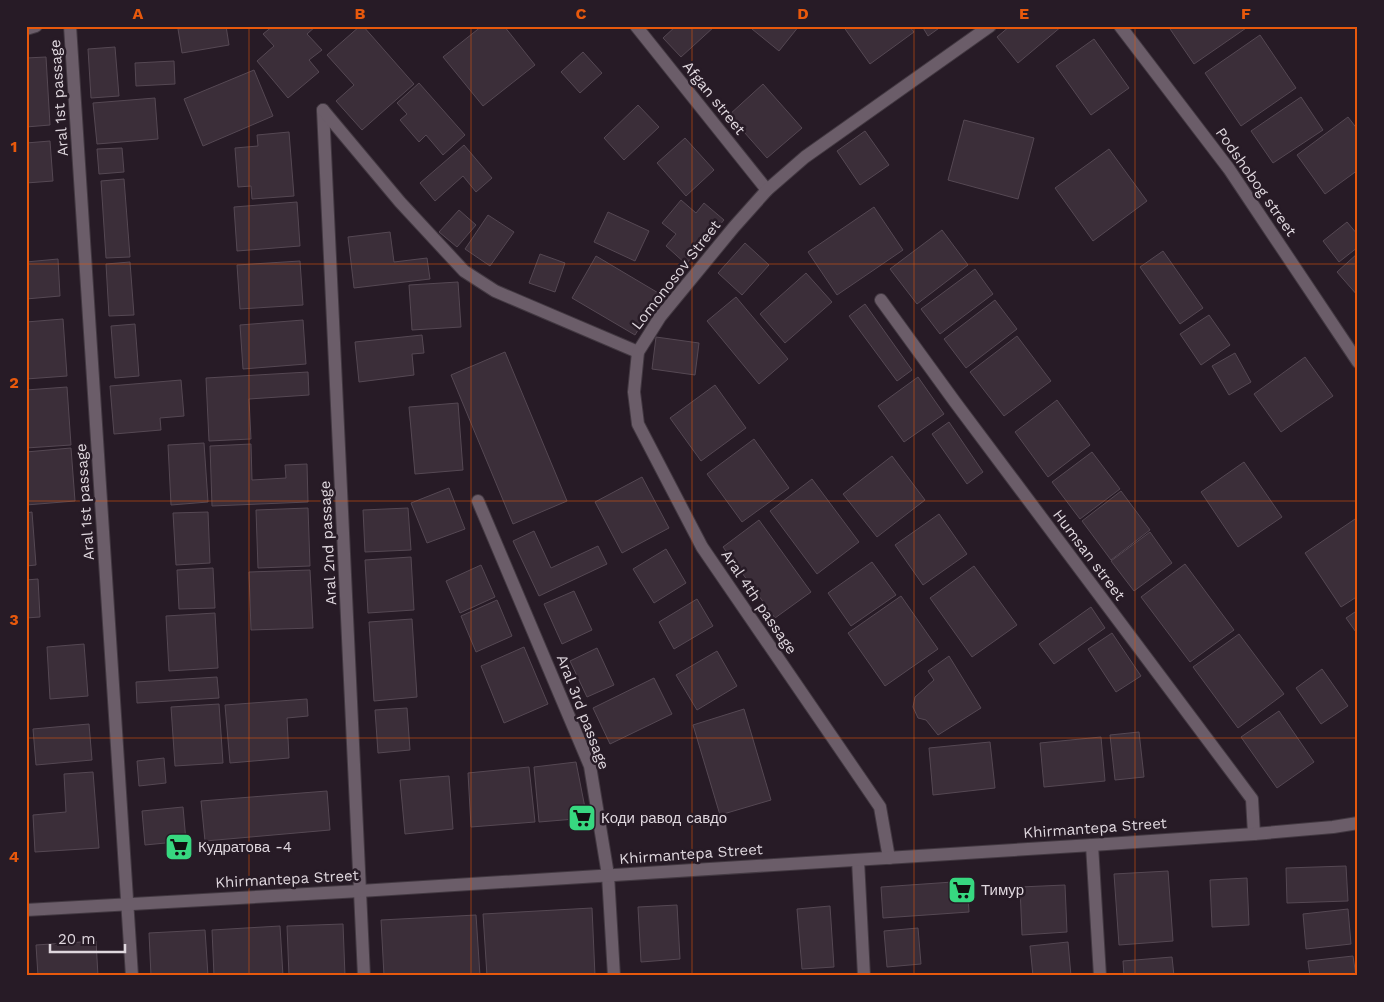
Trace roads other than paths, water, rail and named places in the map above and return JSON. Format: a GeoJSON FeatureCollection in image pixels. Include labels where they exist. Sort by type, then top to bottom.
{"type":"FeatureCollection","features":[{"type":"Feature","properties":{"kind":"street"},"geometry":{"type":"LineString","coordinates":[[26,29],[36,26]]}},
{"type":"Feature","properties":{"kind":"street","name":"Aral 1st passage"},"geometry":{"type":"LineString","coordinates":[[70,26],[132,976]]}},
{"type":"Feature","properties":{"kind":"street","name":"Afgan street"},"geometry":{"type":"LineString","coordinates":[[636,26],[767,190]]}},
{"type":"Feature","properties":{"kind":"street","name":"Lomonosov Street"},"geometry":{"type":"LineString","coordinates":[[323,110],[400,202],[464,272],[495,291],[638,352],[660,317],[767,190],[805,157],[990,26]]}},
{"type":"Feature","properties":{"kind":"street","name":"Podshobog street"},"geometry":{"type":"LineString","coordinates":[[1120,26],[1229,169],[1358,362]]}},
{"type":"Feature","properties":{"kind":"street","name":"Aral 2nd passage"},"geometry":{"type":"LineString","coordinates":[[323,110],[364,976]]}},
{"type":"Feature","properties":{"kind":"street","name":"Humsan street"},"geometry":{"type":"LineString","coordinates":[[881,300],[1252,799],[1254,834]]}},
{"type":"Feature","properties":{"kind":"street","name":"Aral 4th passage"},"geometry":{"type":"LineString","coordinates":[[638,352],[634,392],[638,424],[702,547],[880,807],[889,858]]}},
{"type":"Feature","properties":{"kind":"street","name":"Aral 3rd passage"},"geometry":{"type":"LineString","coordinates":[[478,501],[590,766],[608,875],[614,976]]}},
{"type":"Feature","properties":{"kind":"street","name":"Khirmаntepa Street"},"geometry":{"type":"LineString","coordinates":[[26,910],[1092,845],[1333,828],[1358,823]]}},
{"type":"Feature","properties":{"kind":"street"},"geometry":{"type":"LineString","coordinates":[[1092,845],[1100,976]]}},
{"type":"Feature","properties":{"kind":"street"},"geometry":{"type":"LineString","coordinates":[[858,860],[864,976]]}},
{"type":"Feature","properties":{"kind":"place","name":"Коди равод савдо"},"geometry":{"type":"Point","coordinates":[582,818]}},
{"type":"Feature","properties":{"kind":"place","name":"Кудратова -4"},"geometry":{"type":"Point","coordinates":[179,847]}},
{"type":"Feature","properties":{"kind":"place","name":"Тимур"},"geometry":{"type":"Point","coordinates":[962,890]}}]}
